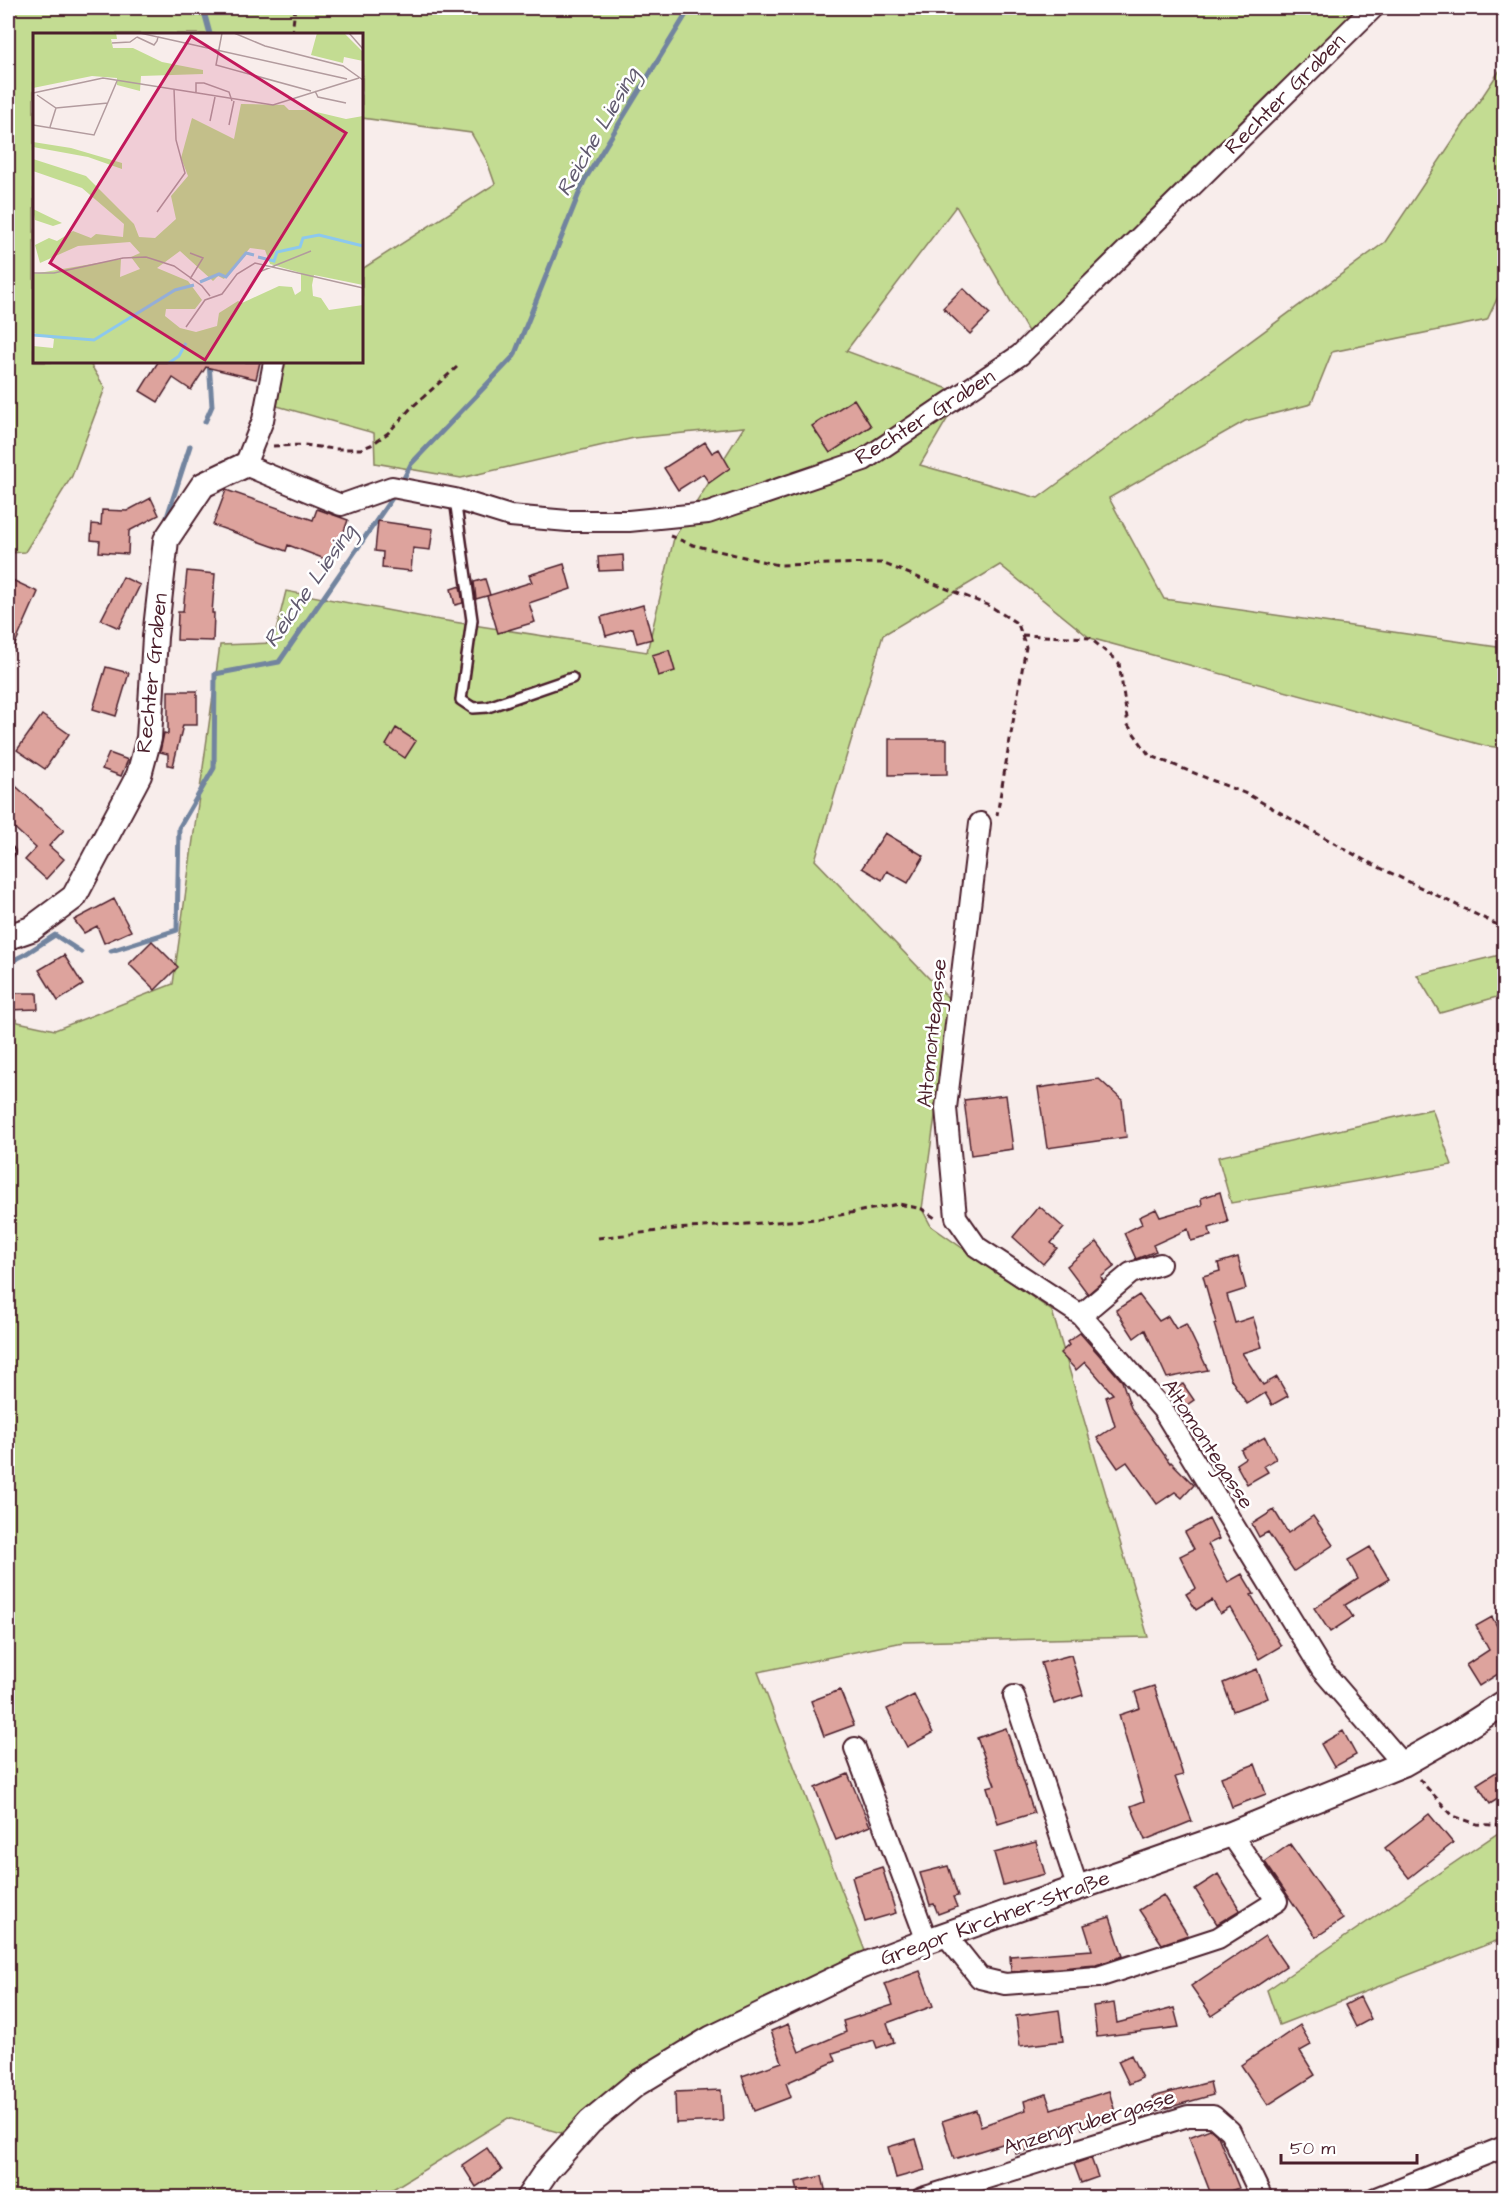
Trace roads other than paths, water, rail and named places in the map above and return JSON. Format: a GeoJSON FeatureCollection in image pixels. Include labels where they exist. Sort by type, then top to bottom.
{"type":"FeatureCollection","features":[{"type":"Feature","properties":{"kind":"street","name":"Rechter Graben"},"geometry":{"type":"LineString","coordinates":[[8,937],[31,929],[75,897],[139,775],[149,738],[155,637],[166,540],[202,484],[245,465],[341,506],[392,487],[455,499],[510,516],[568,521],[629,521],[708,513],[864,460],[1020,355],[1373,8]]}},
{"type":"Feature","properties":{"kind":"street"},"geometry":{"type":"LineString","coordinates":[[245,465],[263,420],[274,363]]}},
{"type":"Feature","properties":{"kind":"street","name":"Altomontegasse"},"geometry":{"type":"LineString","coordinates":[[980,823],[946,1108],[956,1217],[977,1247],[1081,1315],[1163,1410],[1322,1670],[1403,1764]]}},
{"type":"Feature","properties":{"kind":"street"},"geometry":{"type":"LineString","coordinates":[[1081,1315],[1131,1273],[1160,1264]]}},
{"type":"Feature","properties":{"kind":"street"},"geometry":{"type":"LineString","coordinates":[[1014,1696],[1078,1889]]}},
{"type":"Feature","properties":{"kind":"street","name":"Gregor Kirchner-Straße"},"geometry":{"type":"LineString","coordinates":[[528,2198],[547,2170],[590,2122],[636,2084],[712,2038],[862,1966],[936,1937],[1231,1834],[1403,1764],[1504,1703]]}},
{"type":"Feature","properties":{"kind":"street"},"geometry":{"type":"LineString","coordinates":[[855,1748],[936,1937],[980,1978],[1005,1984],[1098,1977],[1218,1938],[1277,1901],[1231,1834]]}},
{"type":"Feature","properties":{"kind":"street","name":"Anzengrubergasse"},"geometry":{"type":"LineString","coordinates":[[922,2198],[1188,2116],[1213,2116],[1230,2131],[1262,2198]]}},
{"type":"Feature","properties":{"kind":"street"},"geometry":{"type":"LineString","coordinates":[[1376,2198],[1504,2147]]}},
{"type":"Feature","properties":{"kind":"lane"},"geometry":{"type":"LineString","coordinates":[[455,499],[472,620],[461,700],[473,708],[489,706],[572,678]]}},
{"type":"Feature","properties":{"kind":"waterway"},"geometry":{"type":"LineString","coordinates":[[203,8],[210,33]]}},
{"type":"Feature","properties":{"kind":"waterway","name":"Reiche Liesing"},"geometry":{"type":"LineString","coordinates":[[403,480],[411,464],[514,356],[584,181],[690,8]]}},
{"type":"Feature","properties":{"kind":"waterway"},"geometry":{"type":"LineString","coordinates":[[205,422],[212,406],[209,363]]}},
{"type":"Feature","properties":{"kind":"waterway"},"geometry":{"type":"LineString","coordinates":[[167,517],[190,446]]}},
{"type":"Feature","properties":{"kind":"waterway","name":"Reiche Liesing"},"geometry":{"type":"LineString","coordinates":[[111,951],[177,930],[179,828],[214,768],[215,674],[279,662],[392,498]]}},
{"type":"Feature","properties":{"kind":"waterway","name":"Reiche Liesing"},"geometry":{"type":"LineString","coordinates":[[8,963],[55,935],[81,952]]}}]}
